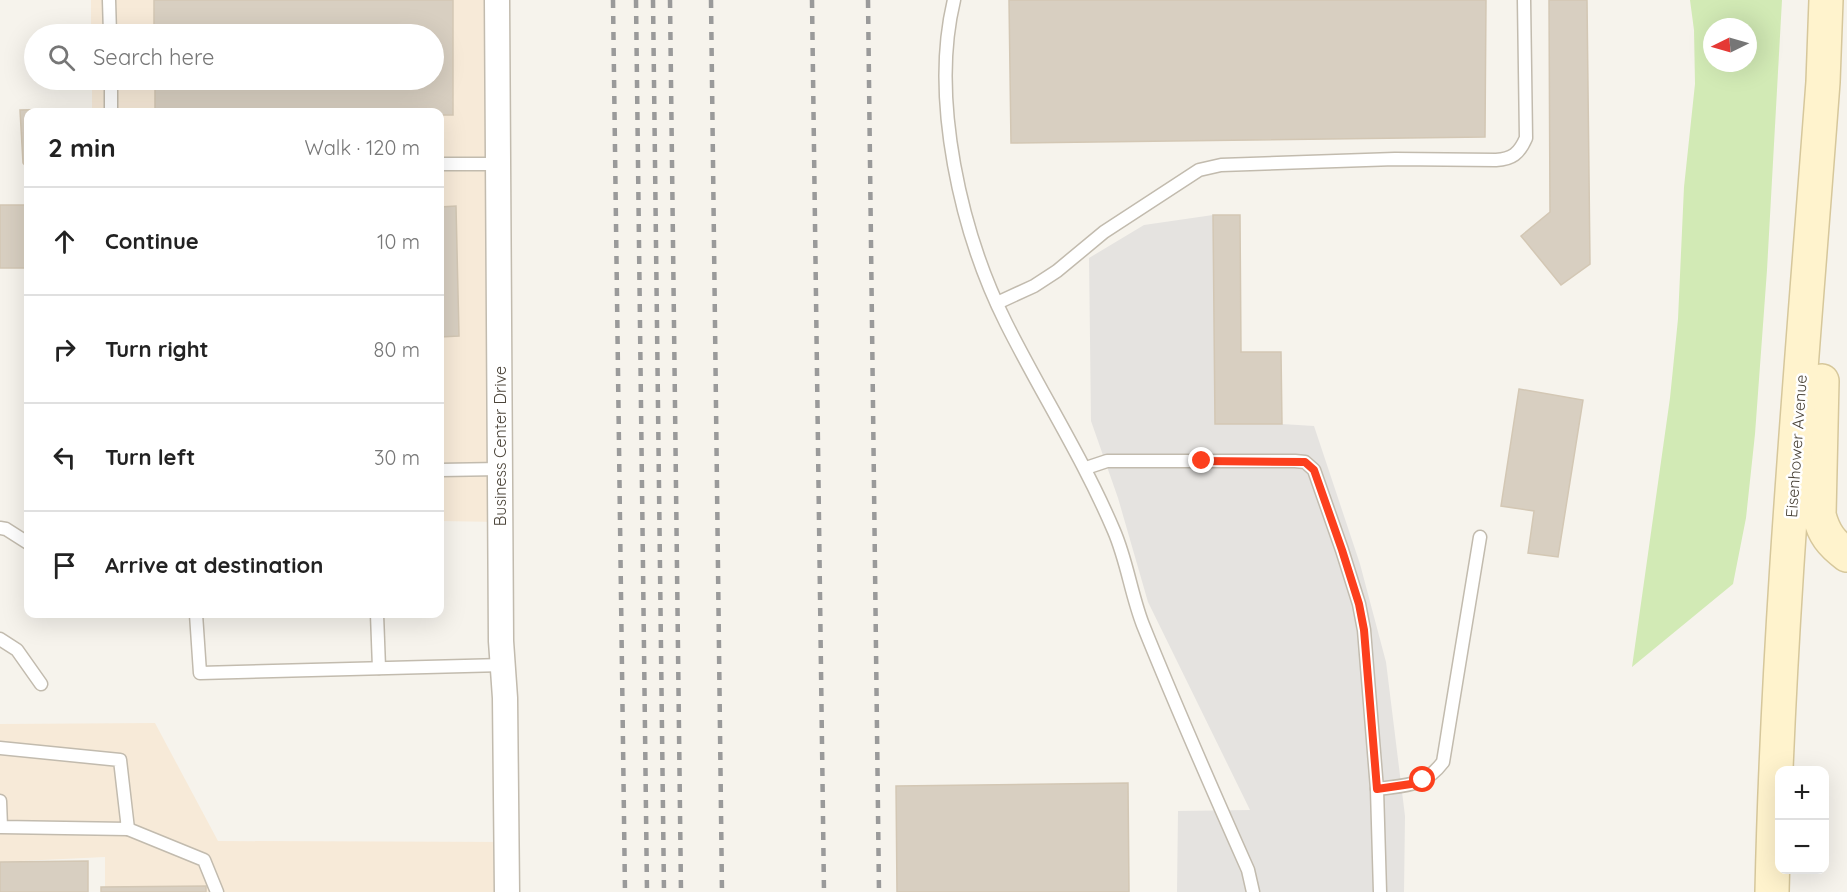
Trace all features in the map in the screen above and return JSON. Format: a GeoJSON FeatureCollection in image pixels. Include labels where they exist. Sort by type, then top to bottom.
{"type":"FeatureCollection","features":[{"type":"Feature","properties":{"kind":"main road","name":"Eisenhower Avenue"},"geometry":{"type":"LineString","coordinates":[[1772,892],[1784,602],[1823,82],[1826,0]]}},
{"type":"Feature","properties":{"kind":"main road"},"geometry":{"type":"LineString","coordinates":[[1811,244],[1822,378],[1819,515],[1824,531],[1832,544],[1847,555]]}},
{"type":"Feature","properties":{"kind":"street","name":"Business Center Drive"},"geometry":{"type":"LineString","coordinates":[[497,0],[500,469],[503,665],[506,698],[507,892]]}},
{"type":"Feature","properties":{"kind":"lane"},"geometry":{"type":"LineString","coordinates":[[109,0],[110,24]]}},
{"type":"Feature","properties":{"kind":"lane"},"geometry":{"type":"LineString","coordinates":[[954,0],[946,63],[950,138],[966,214],[997,303],[1086,468],[1116,534],[1142,622],[1248,870],[1250,890]]}},
{"type":"Feature","properties":{"kind":"lane"},"geometry":{"type":"LineString","coordinates":[[997,303],[1034,286],[1058,271],[1104,232],[1206,167],[1395,159],[1496,160],[1507,159],[1515,155],[1526,138],[1524,0]]}},
{"type":"Feature","properties":{"kind":"lane"},"geometry":{"type":"LineString","coordinates":[[111,90],[111,108]]}},
{"type":"Feature","properties":{"kind":"lane"},"geometry":{"type":"LineString","coordinates":[[444,164],[498,164]]}},
{"type":"Feature","properties":{"kind":"lane"},"geometry":{"type":"LineString","coordinates":[[1086,468],[1107,461],[1305,462],[1311,465],[1318,477],[1362,618],[1377,789],[1380,892]]}},
{"type":"Feature","properties":{"kind":"lane"},"geometry":{"type":"LineString","coordinates":[[444,470],[500,469]]}},
{"type":"Feature","properties":{"kind":"lane"},"geometry":{"type":"LineString","coordinates":[[0,528],[6,529],[24,540]]}},
{"type":"Feature","properties":{"kind":"lane"},"geometry":{"type":"LineString","coordinates":[[1377,789],[1411,784],[1433,776],[1443,762],[1480,537]]}},
{"type":"Feature","properties":{"kind":"lane"},"geometry":{"type":"LineString","coordinates":[[196,618],[200,673],[503,665]]}},
{"type":"Feature","properties":{"kind":"lane"},"geometry":{"type":"LineString","coordinates":[[377,618],[380,668]]}},
{"type":"Feature","properties":{"kind":"lane"},"geometry":{"type":"LineString","coordinates":[[0,639],[17,650],[41,684]]}},
{"type":"Feature","properties":{"kind":"lane"},"geometry":{"type":"LineString","coordinates":[[0,747],[120,760],[128,830]]}},
{"type":"Feature","properties":{"kind":"lane"},"geometry":{"type":"LineString","coordinates":[[0,801],[1,827],[128,830],[204,860],[217,892]]}},
{"type":"Feature","properties":{"kind":"shaded area"},"geometry":{"type":"Polygon","coordinates":[[[91,0],[496,0],[500,522],[444,521],[444,108],[92,108],[92,90],[444,90],[444,24],[91,24],[91,0]]]}},
{"type":"Feature","properties":{"kind":"shaded area"},"geometry":{"type":"Polygon","coordinates":[[[1213,215],[1215,424],[1314,426],[1360,564],[1386,662],[1405,816],[1404,892],[1177,892],[1178,811],[1250,810],[1148,602],[1118,498],[1091,421],[1089,258],[1144,225],[1213,215]]]}},
{"type":"Feature","properties":{"kind":"shaded area"},"geometry":{"type":"Polygon","coordinates":[[[155,723],[218,841],[507,842],[507,892],[105,892],[105,857],[0,862],[0,724],[155,723]]]}},
{"type":"Feature","properties":{"kind":"green space"},"geometry":{"type":"Polygon","coordinates":[[[1690,0],[1782,0],[1755,434],[1746,518],[1733,584],[1632,667],[1670,398],[1678,319],[1684,187],[1695,84],[1694,30],[1690,0]]]}},
{"type":"Feature","properties":{"kind":"building"},"geometry":{"type":"Polygon","coordinates":[[[154,0],[453,0],[453,115],[444,115],[444,108],[155,108],[155,90],[444,90],[444,24],[154,24],[154,0]]]}},
{"type":"Feature","properties":{"kind":"building"},"geometry":{"type":"Polygon","coordinates":[[[1009,0],[1486,0],[1485,137],[1011,143],[1009,0]]]}},
{"type":"Feature","properties":{"kind":"building"},"geometry":{"type":"Polygon","coordinates":[[[1549,0],[1587,0],[1590,264],[1561,285],[1521,236],[1550,212],[1549,0]]]}},
{"type":"Feature","properties":{"kind":"building"},"geometry":{"type":"Polygon","coordinates":[[[20,110],[24,110],[24,164],[23,163],[20,110]]]}},
{"type":"Feature","properties":{"kind":"building"},"geometry":{"type":"Polygon","coordinates":[[[0,205],[24,205],[24,268],[0,268],[0,205]]]}},
{"type":"Feature","properties":{"kind":"building"},"geometry":{"type":"Polygon","coordinates":[[[456,206],[459,336],[444,337],[444,207],[456,206]]]}},
{"type":"Feature","properties":{"kind":"building"},"geometry":{"type":"Polygon","coordinates":[[[1213,215],[1240,215],[1241,352],[1281,352],[1282,424],[1215,424],[1213,215]]]}},
{"type":"Feature","properties":{"kind":"building"},"geometry":{"type":"Polygon","coordinates":[[[1519,389],[1583,400],[1558,557],[1528,553],[1534,511],[1501,506],[1519,389]]]}},
{"type":"Feature","properties":{"kind":"building"},"geometry":{"type":"Polygon","coordinates":[[[1128,783],[1129,892],[897,892],[896,786],[1128,783]]]}},
{"type":"Feature","properties":{"kind":"building"},"geometry":{"type":"Polygon","coordinates":[[[88,861],[88,892],[0,892],[0,862],[88,861]]]}},
{"type":"Feature","properties":{"kind":"building"},"geometry":{"type":"Polygon","coordinates":[[[206,886],[206,892],[101,892],[101,887],[206,886]]]}},
{"type":"Feature","properties":{"kind":"railway"},"geometry":{"type":"LineString","coordinates":[[613,0],[625,892]]}},
{"type":"Feature","properties":{"kind":"railway"},"geometry":{"type":"LineString","coordinates":[[636,0],[647,892]]}},
{"type":"Feature","properties":{"kind":"railway"},"geometry":{"type":"LineString","coordinates":[[653,0],[664,892]]}},
{"type":"Feature","properties":{"kind":"railway"},"geometry":{"type":"LineString","coordinates":[[670,0],[681,892]]}},
{"type":"Feature","properties":{"kind":"railway"},"geometry":{"type":"LineString","coordinates":[[711,0],[722,892]]}},
{"type":"Feature","properties":{"kind":"railway"},"geometry":{"type":"LineString","coordinates":[[812,0],[824,892]]}},
{"type":"Feature","properties":{"kind":"railway"},"geometry":{"type":"LineString","coordinates":[[868,0],[879,892]]}},
{"type":"Feature","properties":{"kind":"route"},"geometry":{"type":"LineString","coordinates":[[1202,461],[1305,462],[1311,465],[1318,477],[1359,604],[1368,667],[1377,789],[1423,780]]}}]}
